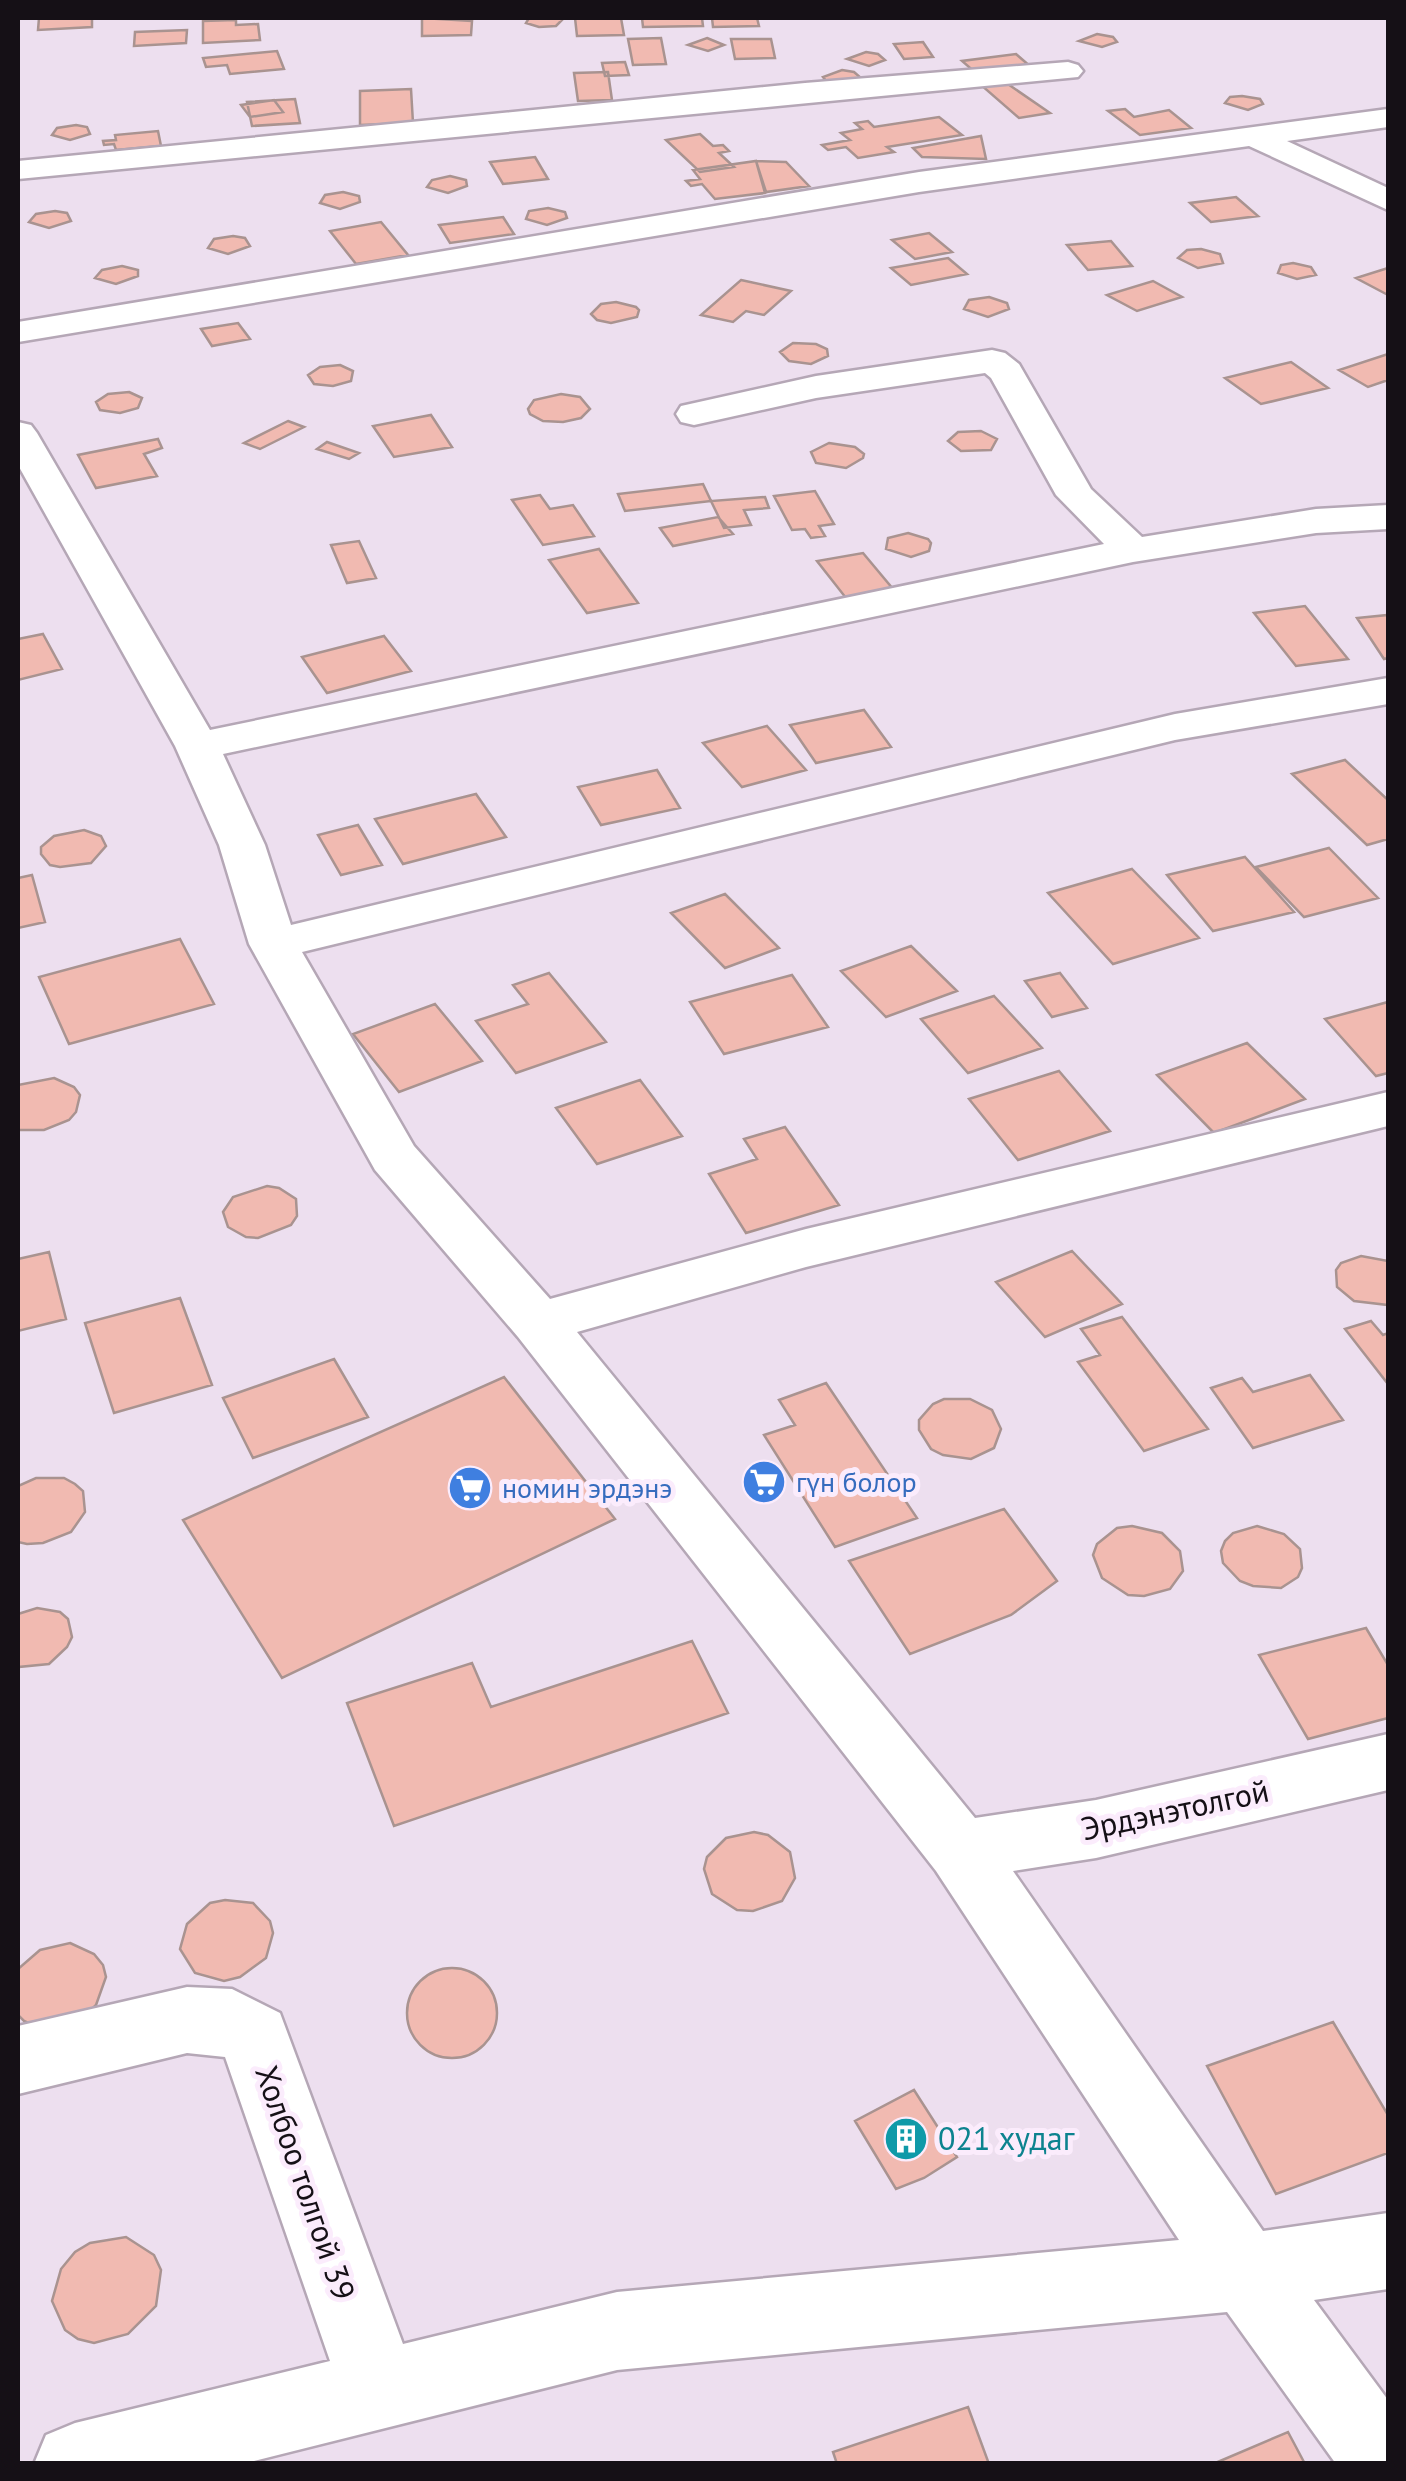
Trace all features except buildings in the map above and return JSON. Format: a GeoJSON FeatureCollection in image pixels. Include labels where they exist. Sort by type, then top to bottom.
{"type":"FeatureCollection","features":[{"type":"Feature","properties":{"kind":"street"},"geometry":{"type":"LineString","coordinates":[[18,170],[805,92],[1068,71]]}},
{"type":"Feature","properties":{"kind":"street"},"geometry":{"type":"LineString","coordinates":[[18,332],[730,212],[1388,118]]}},
{"type":"Feature","properties":{"kind":"street"},"geometry":{"type":"LineString","coordinates":[[1252,136],[1388,200]]}},
{"type":"Feature","properties":{"kind":"street"},"geometry":{"type":"LineString","coordinates":[[694,414],[816,387],[992,361],[1006,372],[1075,496],[1133,550]]}},
{"type":"Feature","properties":{"kind":"street"},"geometry":{"type":"LineString","coordinates":[[18,433],[197,746],[242,845],[273,944],[394,1156],[538,1323],[960,1850],[1245,2272],[1386,2464]]}},
{"type":"Feature","properties":{"kind":"street"},"geometry":{"type":"LineString","coordinates":[[197,746],[1133,550],[1316,521],[1388,518]]}},
{"type":"Feature","properties":{"kind":"street"},"geometry":{"type":"LineString","coordinates":[[273,944],[1175,727],[1388,691]]}},
{"type":"Feature","properties":{"kind":"street"},"geometry":{"type":"LineString","coordinates":[[538,1323],[806,1248],[1388,1108]]}},
{"type":"Feature","properties":{"kind":"street","name":"Эрдэнэтолгой"},"geometry":{"type":"LineString","coordinates":[[960,1850],[1096,1829],[1388,1762]]}},
{"type":"Feature","properties":{"kind":"street","name":"Холбоо толгой 39"},"geometry":{"type":"LineString","coordinates":[[18,2060],[187,2020],[232,2022],[254,2036],[380,2391]]}},
{"type":"Feature","properties":{"kind":"street"},"geometry":{"type":"LineString","coordinates":[[75,2464],[618,2331],[1245,2272],[1388,2251]]}},
{"type":"Feature","properties":{"kind":"place","name":"гүн болор"},"geometry":{"type":"Point","coordinates":[764,1482]}},
{"type":"Feature","properties":{"kind":"place","name":"номин эрдэнэ"},"geometry":{"type":"Point","coordinates":[470,1488]}},
{"type":"Feature","properties":{"kind":"place","name":"021 худаг"},"geometry":{"type":"Point","coordinates":[906,2139]}}]}
